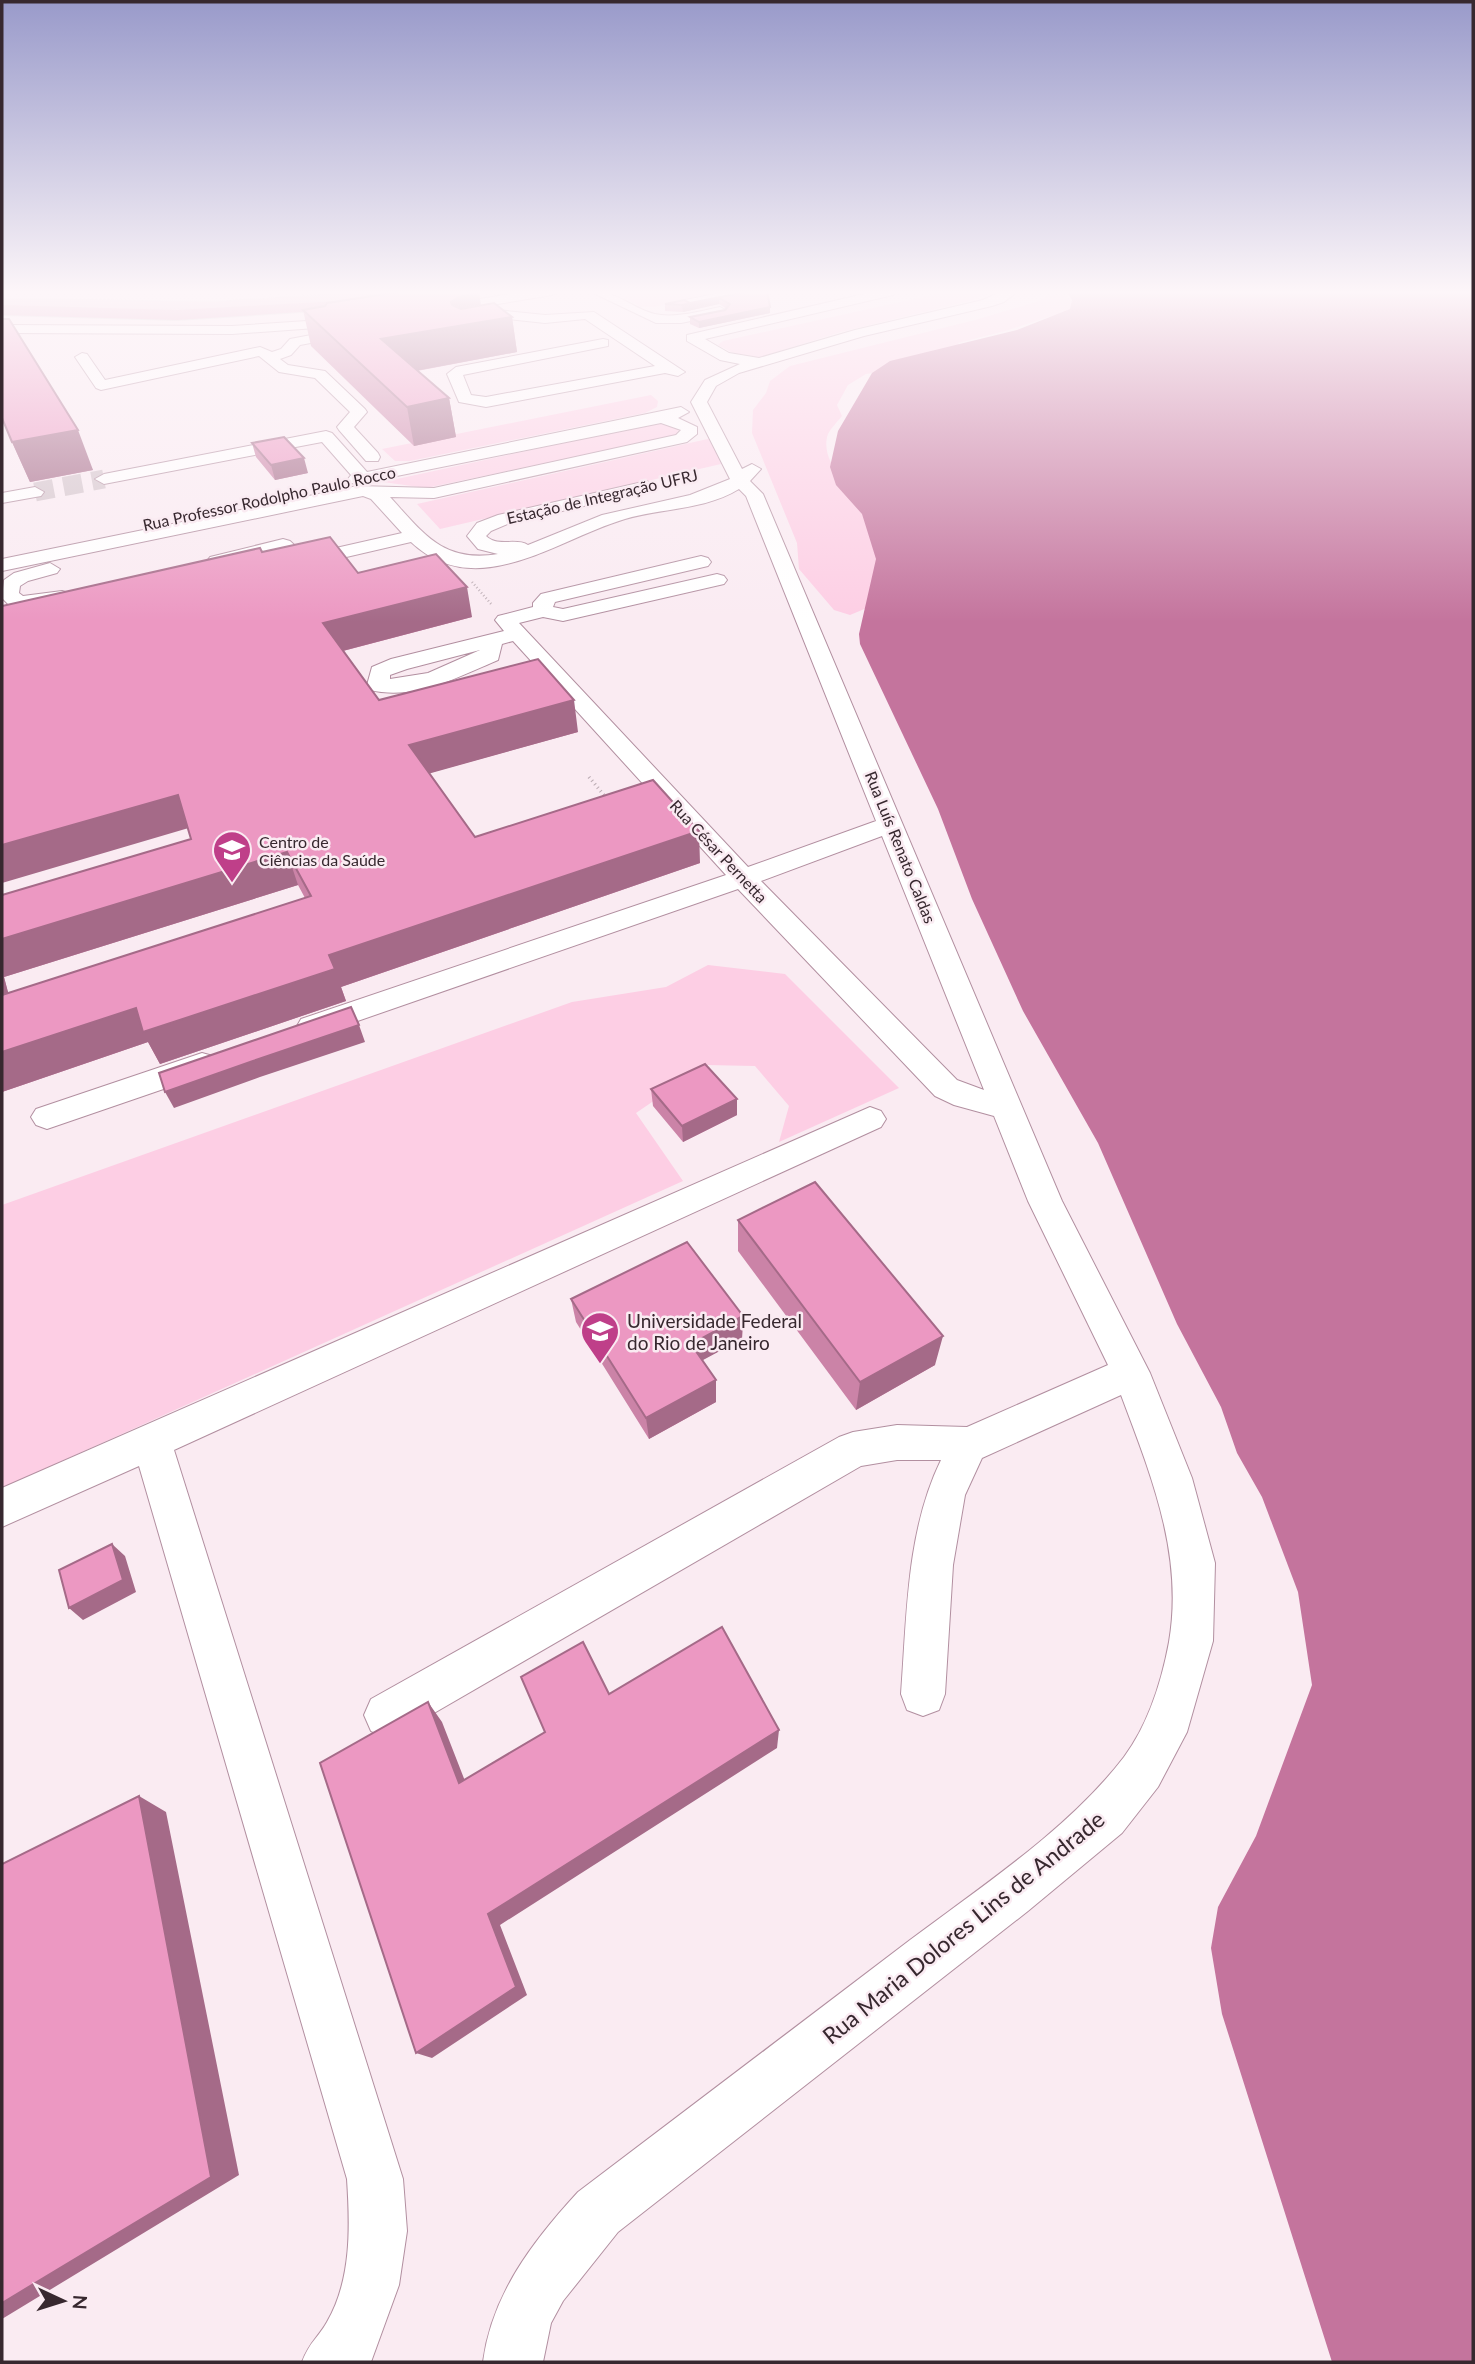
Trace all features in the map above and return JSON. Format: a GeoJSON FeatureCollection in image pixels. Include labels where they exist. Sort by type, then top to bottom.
{"type":"FeatureCollection","features":[{"type":"Feature","properties":{"kind":"street"},"geometry":{"type":"LineString","coordinates":[[348,401],[358,414],[346,422],[345,427],[389,473]]}},
{"type":"Feature","properties":{"kind":"street","name":"Rua Professor Rodolpho Paulo Rocco"},"geometry":{"type":"LineString","coordinates":[[2,565],[365,484],[389,473],[662,418],[685,401]]}},
{"type":"Feature","properties":{"kind":"street","name":"Rua Luís Renato Caldas"},"geometry":{"type":"LineString","coordinates":[[695,401],[739,476],[892,824],[1045,1201]]}},
{"type":"Feature","properties":{"kind":"street","name":"Estação de Integração UFRJ"},"geometry":{"type":"LineString","coordinates":[[365,484],[408,495],[434,493],[681,439],[689,434],[689,427],[685,424],[662,418]]}},
{"type":"Feature","properties":{"kind":"street","name":"Rua Luís Renato Caldas"},"geometry":{"type":"LineString","coordinates":[[726,418],[739,476]]}},
{"type":"Feature","properties":{"kind":"street"},"geometry":{"type":"LineString","coordinates":[[104,478],[326,436],[365,484],[436,554],[453,560],[478,562],[504,559],[614,517],[717,493],[739,476]]}},
{"type":"Feature","properties":{"kind":"street","name":"Estação de Integração UFRJ"},"geometry":{"type":"LineString","coordinates":[[554,540],[498,548],[482,544],[476,536],[484,527],[505,519],[667,481]]}},
{"type":"Feature","properties":{"kind":"street","name":"Rua Professor Rodolpho Paulo Rocco"},"geometry":{"type":"LineString","coordinates":[[2,555],[365,484]]}},
{"type":"Feature","properties":{"kind":"street"},"geometry":{"type":"LineString","coordinates":[[2,498],[35,492]]}},
{"type":"Feature","properties":{"kind":"street"},"geometry":{"type":"LineString","coordinates":[[76,594],[18,603],[9,594],[11,584],[40,571],[328,514]]}},
{"type":"Feature","properties":{"kind":"street"},"geometry":{"type":"LineString","coordinates":[[276,567],[416,535]]}},
{"type":"Feature","properties":{"kind":"street"},"geometry":{"type":"LineString","coordinates":[[193,566],[283,545],[301,561]]}},
{"type":"Feature","properties":{"kind":"street"},"geometry":{"type":"LineString","coordinates":[[543,611],[542,603],[548,598],[701,562]]}},
{"type":"Feature","properties":{"kind":"street"},"geometry":{"type":"LineString","coordinates":[[212,581],[250,573]]}},
{"type":"Feature","properties":{"kind":"street"},"geometry":{"type":"LineString","coordinates":[[505,632],[543,611],[563,615],[717,580]]}},
{"type":"Feature","properties":{"kind":"street","name":"Rua César Pernetta"},"geometry":{"type":"LineString","coordinates":[[505,632],[946,1088],[965,1097],[1008,1108]]}},
{"type":"Feature","properties":{"kind":"street"},"geometry":{"type":"LineString","coordinates":[[284,1036],[892,824]]}},
{"type":"Feature","properties":{"kind":"street"},"geometry":{"type":"LineString","coordinates":[[47,1117],[231,1054]]}},
{"type":"Feature","properties":{"kind":"street"},"geometry":{"type":"LineString","coordinates":[[2,1508],[870,1119]]}},
{"type":"Feature","properties":{"kind":"street","name":"Rua Maria Dolores Lins de Andrade"},"geometry":{"type":"LineString","coordinates":[[513,2362],[529,2303],[557,2257],[598,2212],[1011,1894],[1105,1816],[1142,1771],[1171,1716],[1191,1642],[1194,1563],[1172,1478],[1131,1373],[1045,1201]]}},
{"type":"Feature","properties":{"kind":"street"},"geometry":{"type":"LineString","coordinates":[[387,1715],[853,1450],[891,1441],[924,1439],[968,1445],[1131,1373]]}},
{"type":"Feature","properties":{"kind":"street"},"geometry":{"type":"LineString","coordinates":[[151,1440],[374,2179],[379,2231],[370,2285],[350,2341],[332,2362]]}},
{"type":"Feature","properties":{"kind":"street"},"geometry":{"type":"LineString","coordinates":[[923,1694],[932,1565],[946,1494],[968,1445]]}},
{"type":"Feature","properties":{"kind":"path"},"geometry":{"type":"LineString","coordinates":[[453,560],[505,632]]}},
{"type":"Feature","properties":{"kind":"path"},"geometry":{"type":"LineString","coordinates":[[589,777],[612,804]]}},
{"type":"Feature","properties":{"kind":"shaded area"},"geometry":{"type":"Polygon","coordinates":[[[620,401],[658,401],[657,407],[645,413],[410,461],[395,461],[382,449],[620,401]]]}},
{"type":"Feature","properties":{"kind":"shaded area"},"geometry":{"type":"Polygon","coordinates":[[[760,401],[839,401],[837,405],[842,416],[828,434],[826,446],[829,457],[843,481],[880,521],[874,605],[850,615],[834,610],[799,569],[797,543],[752,433],[753,410],[760,401]]]}},
{"type":"Feature","properties":{"kind":"shaded area"},"geometry":{"type":"Polygon","coordinates":[[[855,401],[1473,401],[1473,2362],[1332,2362],[1222,2014],[1211,1948],[1218,1907],[1256,1836],[1312,1685],[1298,1592],[1262,1497],[1237,1453],[1221,1407],[1177,1324],[1098,1143],[1023,1011],[972,899],[938,809],[860,644],[859,634],[876,559],[862,514],[836,485],[830,467],[838,431],[855,401]]]}},
{"type":"Feature","properties":{"kind":"shaded area"},"geometry":{"type":"Polygon","coordinates":[[[656,423],[679,428],[676,436],[426,488],[383,482],[656,423]]]}},
{"type":"Feature","properties":{"kind":"shaded area"},"geometry":{"type":"Polygon","coordinates":[[[712,438],[721,464],[440,529],[417,504],[712,438]]]}},
{"type":"Feature","properties":{"kind":"shaded area"},"geometry":{"type":"Polygon","coordinates":[[[708,965],[785,974],[899,1088],[779,1142],[789,1106],[755,1066],[706,1065],[636,1113],[683,1181],[2,1488],[2,1205],[572,1002],[666,987],[708,965]]]}},
{"type":"Feature","properties":{"kind":"building"},"geometry":{"type":"Polygon","coordinates":[[[2,401],[60,401],[78,430],[12,442],[2,418],[2,401]]]}},
{"type":"Feature","properties":{"kind":"building"},"geometry":{"type":"Polygon","coordinates":[[[401,401],[434,401],[407,407],[401,401]]]}},
{"type":"Feature","properties":{"kind":"building"},"geometry":{"type":"Polygon","coordinates":[[[284,437],[304,458],[271,465],[252,443],[284,437]]]}},
{"type":"Feature","properties":{"kind":"building"},"geometry":{"type":"Polygon","coordinates":[[[330,537],[358,573],[436,554],[467,587],[323,623],[379,700],[538,659],[574,700],[409,745],[475,837],[653,780],[699,831],[329,955],[335,969],[143,1032],[136,1008],[2,1052],[2,995],[311,896],[287,852],[2,939],[2,895],[191,839],[178,795],[2,845],[2,606],[260,548],[262,552],[330,537]]]}},
{"type":"Feature","properties":{"kind":"building"},"geometry":{"type":"Polygon","coordinates":[[[351,1007],[359,1025],[165,1092],[159,1073],[351,1007]]]}},
{"type":"Feature","properties":{"kind":"building"},"geometry":{"type":"Polygon","coordinates":[[[705,1064],[737,1099],[682,1126],[651,1089],[705,1064]]]}},
{"type":"Feature","properties":{"kind":"building"},"geometry":{"type":"Polygon","coordinates":[[[815,1182],[943,1336],[860,1382],[738,1220],[815,1182]]]}},
{"type":"Feature","properties":{"kind":"building"},"geometry":{"type":"Polygon","coordinates":[[[687,1242],[743,1316],[691,1344],[716,1380],[646,1418],[571,1299],[687,1242]]]}},
{"type":"Feature","properties":{"kind":"building"},"geometry":{"type":"Polygon","coordinates":[[[112,1544],[123,1580],[69,1608],[59,1570],[112,1544]]]}},
{"type":"Feature","properties":{"kind":"building"},"geometry":{"type":"Polygon","coordinates":[[[722,1627],[779,1730],[488,1914],[516,1987],[416,2053],[320,1763],[428,1702],[459,1783],[545,1732],[521,1677],[583,1642],[609,1694],[722,1627]]]}},
{"type":"Feature","properties":{"kind":"building"},"geometry":{"type":"Polygon","coordinates":[[[139,1796],[211,2177],[2,2303],[2,1864],[139,1796]]]}},
{"type":"Feature","properties":{"kind":"tunnel"},"geometry":{"type":"LineString","coordinates":[[35,492],[104,479]]}},
{"type":"Feature","properties":{"kind":"place","name":"Centro de Ciências da Saúde"},"geometry":{"type":"Point","coordinates":[232,884]}},
{"type":"Feature","properties":{"kind":"place","name":"Universidade Federal do Rio de Janeiro"},"geometry":{"type":"Point","coordinates":[600,1365]}}]}
